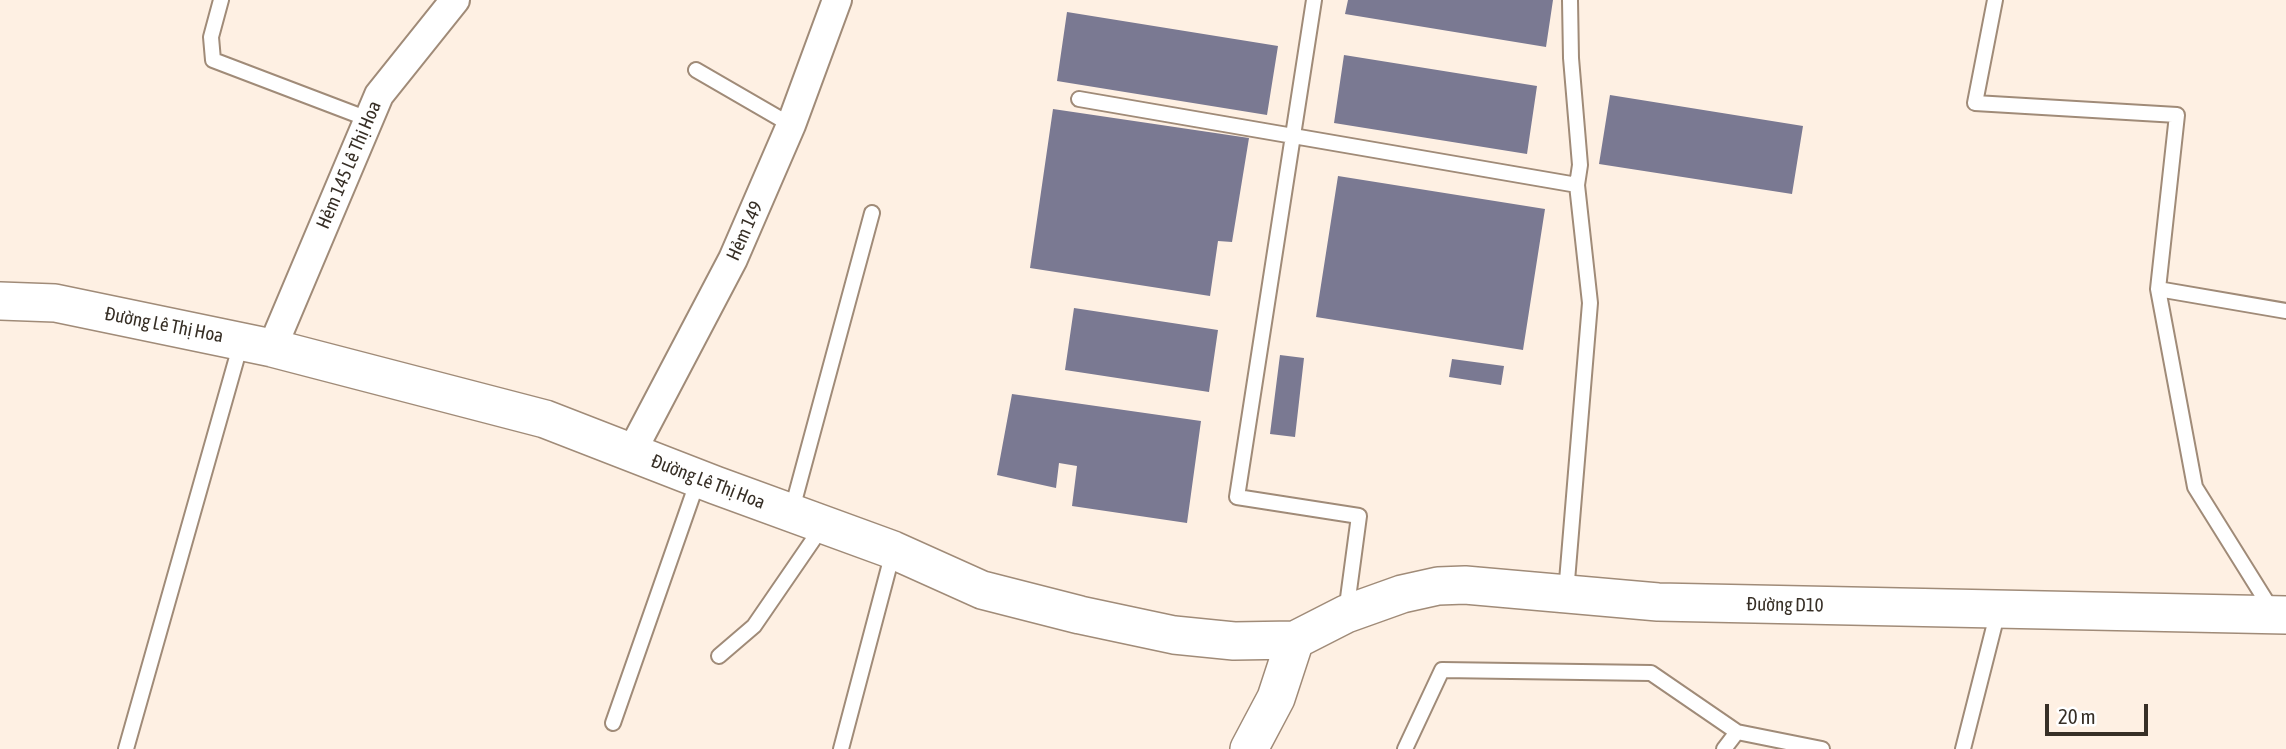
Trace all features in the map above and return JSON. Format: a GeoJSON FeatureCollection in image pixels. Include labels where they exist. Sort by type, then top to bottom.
{"type":"FeatureCollection","features":[{"type":"Feature","properties":{"kind":"street","name":"Hẻm 145 Lê Thị Hoa"},"geometry":{"type":"LineString","coordinates":[[257,344],[379,95],[455,0]]}},
{"type":"Feature","properties":{"kind":"street","name":"Hẻm 149"},"geometry":{"type":"LineString","coordinates":[[631,453],[733,259],[791,125],[837,0]]}},
{"type":"Feature","properties":{"kind":"street","name":"Đường Lê Thị Hoa"},"geometry":{"type":"LineString","coordinates":[[0,301],[55,303],[257,344],[545,419],[893,550],[982,590],[1174,635],[1234,640],[1295,640]]}},
{"type":"Feature","properties":{"kind":"street","name":"Đường D10"},"geometry":{"type":"LineString","coordinates":[[1295,640],[1346,614],[1402,594],[1438,586],[1465,585],[1658,602],[2281,615]]}},
{"type":"Feature","properties":{"kind":"street"},"geometry":{"type":"LineString","coordinates":[[1249,749],[1276,698],[1295,640]]}},
{"type":"Feature","properties":{"kind":"lane"},"geometry":{"type":"LineString","coordinates":[[221,0],[211,37],[213,60],[369,119]]}},
{"type":"Feature","properties":{"kind":"lane"},"geometry":{"type":"LineString","coordinates":[[1314,0],[1237,497],[1359,516],[1346,614]]}},
{"type":"Feature","properties":{"kind":"lane"},"geometry":{"type":"LineString","coordinates":[[1566,595],[1590,303],[1577,186],[1580,165],[1571,58],[1570,0]]}},
{"type":"Feature","properties":{"kind":"lane"},"geometry":{"type":"LineString","coordinates":[[1995,0],[1975,103],[2177,115],[2158,289],[2195,487],[2281,615]]}},
{"type":"Feature","properties":{"kind":"lane"},"geometry":{"type":"LineString","coordinates":[[696,70],[791,125]]}},
{"type":"Feature","properties":{"kind":"lane"},"geometry":{"type":"LineString","coordinates":[[1079,99],[1577,186]]}},
{"type":"Feature","properties":{"kind":"lane"},"geometry":{"type":"LineString","coordinates":[[719,656],[754,626],[807,519],[872,213]]}},
{"type":"Feature","properties":{"kind":"lane"},"geometry":{"type":"LineString","coordinates":[[2158,289],[2286,311]]}},
{"type":"Feature","properties":{"kind":"lane"},"geometry":{"type":"LineString","coordinates":[[126,749],[257,344]]}},
{"type":"Feature","properties":{"kind":"lane"},"geometry":{"type":"LineString","coordinates":[[613,723],[698,478]]}},
{"type":"Feature","properties":{"kind":"lane"},"geometry":{"type":"LineString","coordinates":[[841,749],[893,550]]}},
{"type":"Feature","properties":{"kind":"lane"},"geometry":{"type":"LineString","coordinates":[[1963,749],[1999,609]]}},
{"type":"Feature","properties":{"kind":"lane"},"geometry":{"type":"LineString","coordinates":[[1405,749],[1442,670],[1651,673],[1737,732],[1822,749]]}},
{"type":"Feature","properties":{"kind":"lane"},"geometry":{"type":"LineString","coordinates":[[1724,749],[1737,732]]}},
{"type":"Feature","properties":{"kind":"building"},"geometry":{"type":"Polygon","coordinates":[[[1348,0],[1553,0],[1546,47],[1345,14],[1348,0]]]}},
{"type":"Feature","properties":{"kind":"building"},"geometry":{"type":"Polygon","coordinates":[[[1067,12],[1278,46],[1267,115],[1057,81],[1067,12]]]}},
{"type":"Feature","properties":{"kind":"building"},"geometry":{"type":"Polygon","coordinates":[[[1344,55],[1537,86],[1527,154],[1334,123],[1344,55]]]}},
{"type":"Feature","properties":{"kind":"building"},"geometry":{"type":"Polygon","coordinates":[[[1610,95],[1803,126],[1792,194],[1599,164],[1610,95]]]}},
{"type":"Feature","properties":{"kind":"building"},"geometry":{"type":"Polygon","coordinates":[[[1053,109],[1249,138],[1232,242],[1218,241],[1210,296],[1030,268],[1053,109]]]}},
{"type":"Feature","properties":{"kind":"building"},"geometry":{"type":"Polygon","coordinates":[[[1338,176],[1545,209],[1523,350],[1316,317],[1338,176]]]}},
{"type":"Feature","properties":{"kind":"building"},"geometry":{"type":"Polygon","coordinates":[[[1074,308],[1218,330],[1209,392],[1065,370],[1074,308]]]}},
{"type":"Feature","properties":{"kind":"building"},"geometry":{"type":"Polygon","coordinates":[[[1280,355],[1304,358],[1295,437],[1270,434],[1280,355]]]}},
{"type":"Feature","properties":{"kind":"building"},"geometry":{"type":"Polygon","coordinates":[[[1452,359],[1504,366],[1501,385],[1449,377],[1452,359]]]}},
{"type":"Feature","properties":{"kind":"building"},"geometry":{"type":"Polygon","coordinates":[[[1012,394],[1201,421],[1187,523],[1072,506],[1077,466],[1059,463],[1056,488],[997,475],[1012,394]]]}}]}
